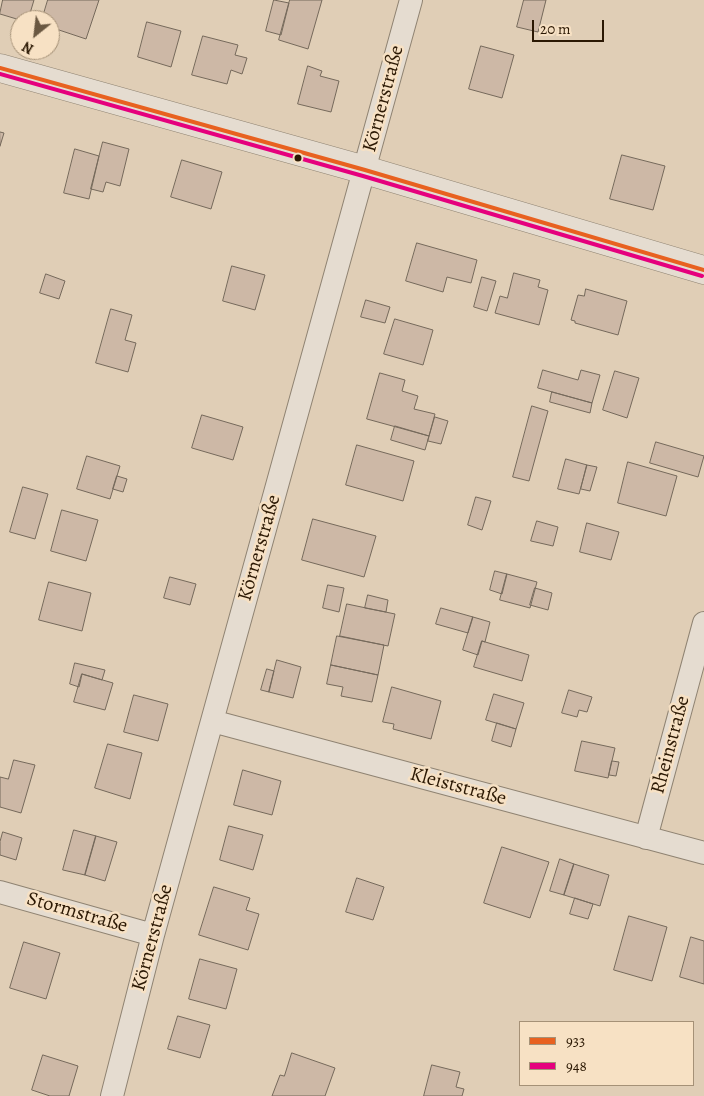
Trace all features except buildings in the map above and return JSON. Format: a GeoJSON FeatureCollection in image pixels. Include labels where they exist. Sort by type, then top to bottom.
{"type":"FeatureCollection","features":[{"type":"Feature","properties":{"kind":"street","name":"Körnerstraße"},"geometry":{"type":"LineString","coordinates":[[112,1096],[153,934],[411,0]]}},
{"type":"Feature","properties":{"kind":"street"},"geometry":{"type":"LineString","coordinates":[[0,68],[365,170],[704,270]]}},
{"type":"Feature","properties":{"kind":"street","name":"Rheinstraße"},"geometry":{"type":"LineString","coordinates":[[646,838],[704,623]]}},
{"type":"Feature","properties":{"kind":"street","name":"Kleiststraße"},"geometry":{"type":"LineString","coordinates":[[212,721],[704,853]]}},
{"type":"Feature","properties":{"kind":"street","name":"Stormstraße"},"geometry":{"type":"LineString","coordinates":[[0,892],[153,934]]}},
{"type":"Feature","properties":{"kind":"transit line","name":"933"},"geometry":{"type":"LineString","coordinates":[[0,68],[365,170],[704,270]]}},
{"type":"Feature","properties":{"kind":"transit line","name":"948"},"geometry":{"type":"LineString","coordinates":[[0,74],[363,176],[702,276]]}}]}
